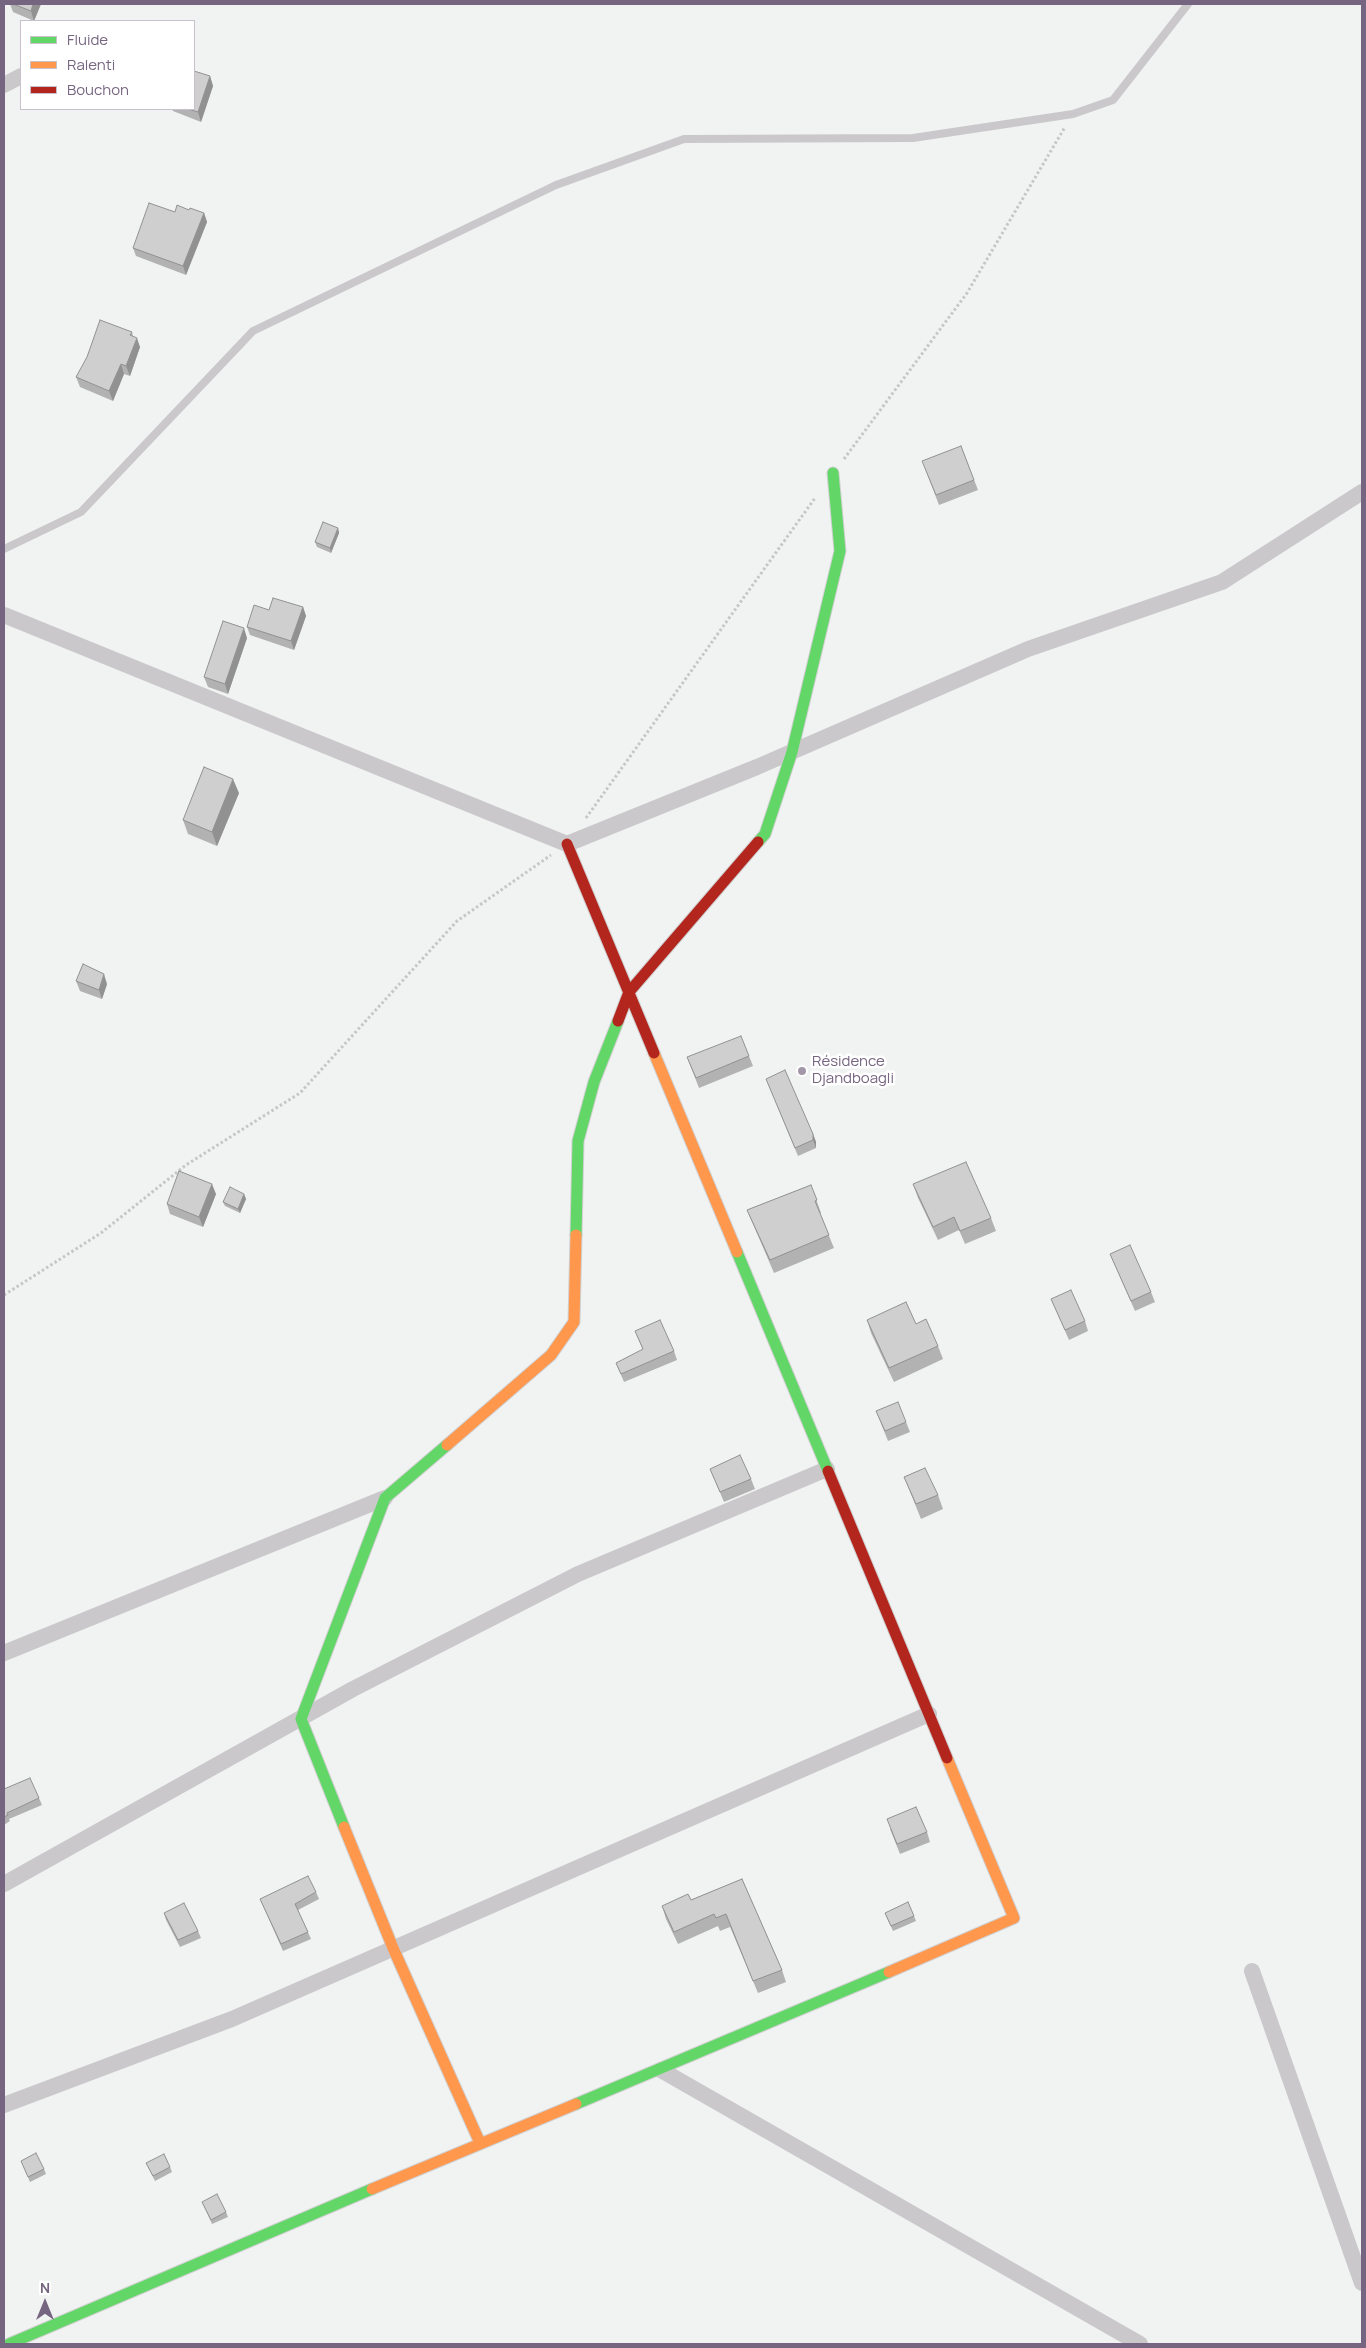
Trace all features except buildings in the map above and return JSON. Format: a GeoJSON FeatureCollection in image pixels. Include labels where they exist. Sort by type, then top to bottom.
{"type":"FeatureCollection","features":[{"type":"Feature","properties":{"kind":"street"},"geometry":{"type":"LineString","coordinates":[[4,85],[20,77]]}},
{"type":"Feature","properties":{"kind":"street"},"geometry":{"type":"LineString","coordinates":[[4,1652],[385,1498],[551,1354],[574,1322],[578,1141],[594,1082],[629,992],[765,834],[792,752],[840,551],[833,473]]}},
{"type":"Feature","properties":{"kind":"street"},"geometry":{"type":"LineString","coordinates":[[4,615],[567,844],[792,752],[1028,649],[1222,582],[1362,492]]}},
{"type":"Feature","properties":{"kind":"street"},"geometry":{"type":"LineString","coordinates":[[9,2344],[480,2143],[661,2070],[1014,1918],[567,844]]}},
{"type":"Feature","properties":{"kind":"street"},"geometry":{"type":"LineString","coordinates":[[4,1884],[362,1685],[578,1574],[828,1469]]}},
{"type":"Feature","properties":{"kind":"street"},"geometry":{"type":"LineString","coordinates":[[385,1498],[301,1718],[394,1948],[480,2143]]}},
{"type":"Feature","properties":{"kind":"street"},"geometry":{"type":"LineString","coordinates":[[5,2100],[232,2019],[929,1714]]}},
{"type":"Feature","properties":{"kind":"street"},"geometry":{"type":"LineString","coordinates":[[1252,1972],[1362,2282]]}},
{"type":"Feature","properties":{"kind":"street"},"geometry":{"type":"LineString","coordinates":[[661,2070],[1140,2344]]}},
{"type":"Feature","properties":{"kind":"lane"},"geometry":{"type":"LineString","coordinates":[[4,549],[82,512],[253,331],[556,185],[684,139],[912,138],[1073,114],[1113,100],[1188,4]]}},
{"type":"Feature","properties":{"kind":"path"},"geometry":{"type":"LineString","coordinates":[[833,473],[967,293],[1073,114]]}},
{"type":"Feature","properties":{"kind":"path"},"geometry":{"type":"LineString","coordinates":[[585,820],[816,497]]}},
{"type":"Feature","properties":{"kind":"path"},"geometry":{"type":"LineString","coordinates":[[4,1295],[101,1233],[186,1165],[300,1093],[457,921],[567,844]]}},
{"type":"Feature","properties":{"kind":"traffic: fast"},"geometry":{"type":"LineString","coordinates":[[758,842],[765,834],[792,752],[840,551],[833,473]]}},
{"type":"Feature","properties":{"kind":"traffic: fast"},"geometry":{"type":"LineString","coordinates":[[576,1235],[578,1141],[594,1082],[618,1021]]}},
{"type":"Feature","properties":{"kind":"traffic: fast"},"geometry":{"type":"LineString","coordinates":[[737,1252],[828,1471]]}},
{"type":"Feature","properties":{"kind":"traffic: fast"},"geometry":{"type":"LineString","coordinates":[[344,1827],[301,1719],[385,1498],[447,1445]]}},
{"type":"Feature","properties":{"kind":"traffic: fast"},"geometry":{"type":"LineString","coordinates":[[576,2104],[889,1972]]}},
{"type":"Feature","properties":{"kind":"traffic: fast"},"geometry":{"type":"LineString","coordinates":[[9,2344],[372,2189]]}},
{"type":"Feature","properties":{"kind":"traffic: slow"},"geometry":{"type":"LineString","coordinates":[[654,1053],[737,1252]]}},
{"type":"Feature","properties":{"kind":"traffic: slow"},"geometry":{"type":"LineString","coordinates":[[447,1445],[551,1355],[574,1322],[576,1235]]}},
{"type":"Feature","properties":{"kind":"traffic: slow"},"geometry":{"type":"LineString","coordinates":[[889,1972],[1014,1918],[947,1758]]}},
{"type":"Feature","properties":{"kind":"traffic: slow"},"geometry":{"type":"LineString","coordinates":[[344,1827],[393,1948],[480,2143]]}},
{"type":"Feature","properties":{"kind":"traffic: slow"},"geometry":{"type":"LineString","coordinates":[[372,2189],[576,2104]]}},
{"type":"Feature","properties":{"kind":"traffic: jam"},"geometry":{"type":"LineString","coordinates":[[618,1021],[629,992],[758,842]]}},
{"type":"Feature","properties":{"kind":"traffic: jam"},"geometry":{"type":"LineString","coordinates":[[567,844],[654,1053]]}},
{"type":"Feature","properties":{"kind":"traffic: jam"},"geometry":{"type":"LineString","coordinates":[[828,1471],[947,1758]]}},
{"type":"Feature","properties":{"kind":"place","name":"Résidence Djandboagli"},"geometry":{"type":"Point","coordinates":[802,1071]}}]}
